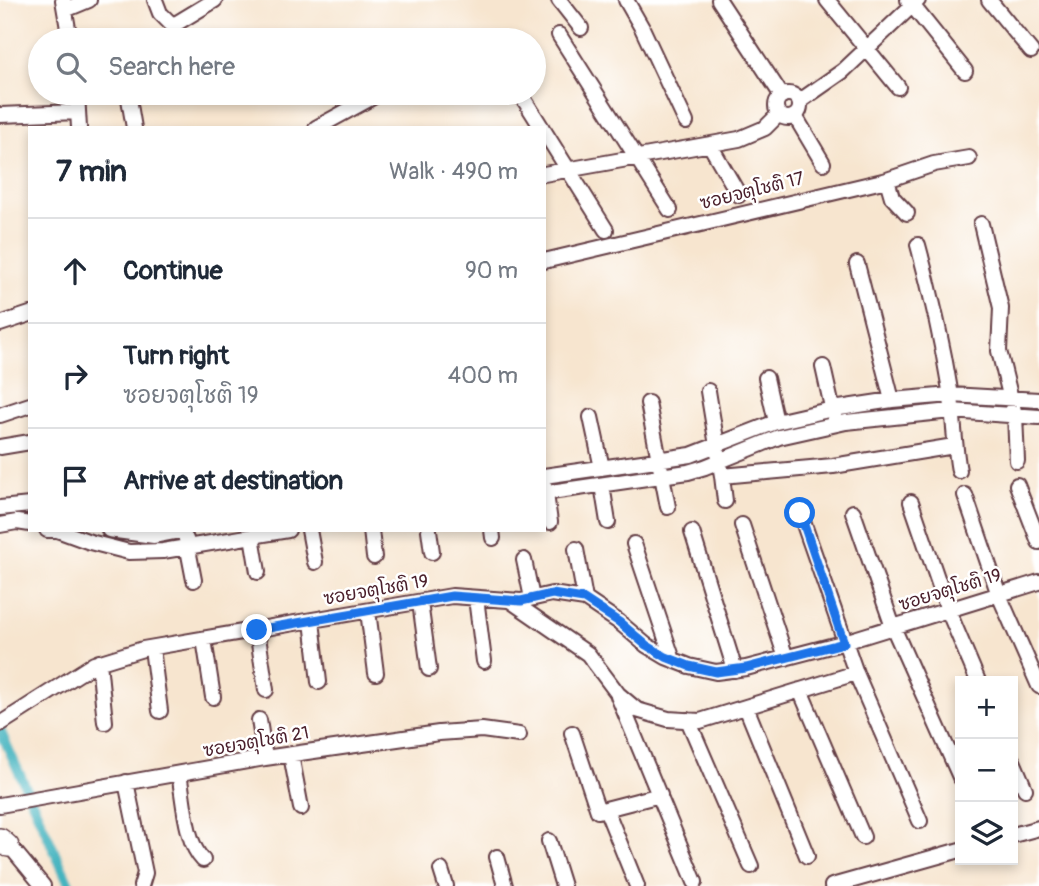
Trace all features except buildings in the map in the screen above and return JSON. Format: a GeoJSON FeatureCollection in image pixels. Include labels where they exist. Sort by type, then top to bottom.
{"type":"FeatureCollection","features":[{"type":"Feature","properties":{"kind":"street"},"geometry":{"type":"LineString","coordinates":[[68,28],[64,5],[89,0]]}},
{"type":"Feature","properties":{"kind":"street"},"geometry":{"type":"LineString","coordinates":[[155,0],[160,13],[171,24],[215,0]]}},
{"type":"Feature","properties":{"kind":"street"},"geometry":{"type":"LineString","coordinates":[[559,0],[581,28]]}},
{"type":"Feature","properties":{"kind":"street"},"geometry":{"type":"LineString","coordinates":[[626,0],[686,122]]}},
{"type":"Feature","properties":{"kind":"street"},"geometry":{"type":"LineString","coordinates":[[719,0],[782,96]]}},
{"type":"Feature","properties":{"kind":"street"},"geometry":{"type":"LineString","coordinates":[[827,0],[898,87]]}},
{"type":"Feature","properties":{"kind":"street"},"geometry":{"type":"LineString","coordinates":[[989,0],[1031,51]]}},
{"type":"Feature","properties":{"kind":"street"},"geometry":{"type":"LineString","coordinates":[[800,101],[843,71],[913,2],[965,71]]}},
{"type":"Feature","properties":{"kind":"street"},"geometry":{"type":"LineString","coordinates":[[559,35],[670,210]]}},
{"type":"Feature","properties":{"kind":"street"},"geometry":{"type":"LineString","coordinates":[[779,114],[777,102],[782,96],[790,94],[800,101]]}},
{"type":"Feature","properties":{"kind":"street"},"geometry":{"type":"LineString","coordinates":[[779,114],[787,118],[795,116],[800,110],[800,101]]}},
{"type":"Feature","properties":{"kind":"street"},"geometry":{"type":"LineString","coordinates":[[78,105],[79,126]]}},
{"type":"Feature","properties":{"kind":"street"},"geometry":{"type":"LineString","coordinates":[[130,105],[134,126]]}},
{"type":"Feature","properties":{"kind":"street"},"geometry":{"type":"LineString","coordinates":[[321,126],[358,105]]}},
{"type":"Feature","properties":{"kind":"street"},"geometry":{"type":"LineString","coordinates":[[528,105],[541,126]]}},
{"type":"Feature","properties":{"kind":"street"},"geometry":{"type":"LineString","coordinates":[[0,115],[78,111]]}},
{"type":"Feature","properties":{"kind":"street"},"geometry":{"type":"LineString","coordinates":[[546,174],[710,145],[754,134],[765,128],[779,114]]}},
{"type":"Feature","properties":{"kind":"street"},"geometry":{"type":"LineString","coordinates":[[795,116],[823,163]]}},
{"type":"Feature","properties":{"kind":"street"},"geometry":{"type":"LineString","coordinates":[[546,134],[606,230]]}},
{"type":"Feature","properties":{"kind":"street"},"geometry":{"type":"LineString","coordinates":[[710,145],[739,195]]}},
{"type":"Feature","properties":{"kind":"street","name":"ซอยจตุโชติ 17"},"geometry":{"type":"LineString","coordinates":[[546,261],[887,180],[934,164],[969,159]]}},
{"type":"Feature","properties":{"kind":"street"},"geometry":{"type":"LineString","coordinates":[[887,180],[892,197],[907,213]]}},
{"type":"Feature","properties":{"kind":"street"},"geometry":{"type":"LineString","coordinates":[[981,224],[1001,308],[999,351],[1015,415],[1017,461]]}},
{"type":"Feature","properties":{"kind":"street"},"geometry":{"type":"LineString","coordinates":[[918,245],[941,336],[951,394],[954,446],[959,471]]}},
{"type":"Feature","properties":{"kind":"street"},"geometry":{"type":"LineString","coordinates":[[857,264],[892,400]]}},
{"type":"Feature","properties":{"kind":"street"},"geometry":{"type":"LineString","coordinates":[[0,324],[28,315]]}},
{"type":"Feature","properties":{"kind":"street"},"geometry":{"type":"LineString","coordinates":[[823,367],[836,425]]}},
{"type":"Feature","properties":{"kind":"street"},"geometry":{"type":"LineString","coordinates":[[766,378],[776,422]]}},
{"type":"Feature","properties":{"kind":"street"},"geometry":{"type":"LineString","coordinates":[[708,391],[725,501]]}},
{"type":"Feature","properties":{"kind":"street"},"geometry":{"type":"LineString","coordinates":[[546,476],[691,455],[776,422],[833,409],[951,394],[1039,400]]}},
{"type":"Feature","properties":{"kind":"street"},"geometry":{"type":"LineString","coordinates":[[648,403],[668,507]]}},
{"type":"Feature","properties":{"kind":"street"},"geometry":{"type":"LineString","coordinates":[[0,415],[28,406]]}},
{"type":"Feature","properties":{"kind":"street"},"geometry":{"type":"LineString","coordinates":[[721,468],[779,437],[836,425],[951,411],[1039,417]]}},
{"type":"Feature","properties":{"kind":"street"},"geometry":{"type":"LineString","coordinates":[[591,417],[602,468]]}},
{"type":"Feature","properties":{"kind":"street"},"geometry":{"type":"LineString","coordinates":[[0,447],[28,442]]}},
{"type":"Feature","properties":{"kind":"street"},"geometry":{"type":"LineString","coordinates":[[546,491],[602,485],[705,467],[833,466],[954,446]]}},
{"type":"Feature","properties":{"kind":"street"},"geometry":{"type":"LineString","coordinates":[[602,485],[608,522]]}},
{"type":"Feature","properties":{"kind":"street"},"geometry":{"type":"LineString","coordinates":[[1017,485],[1039,542]]}},
{"type":"Feature","properties":{"kind":"street"},"geometry":{"type":"LineString","coordinates":[[965,495],[999,595],[1039,687]]}},
{"type":"Feature","properties":{"kind":"street"},"geometry":{"type":"LineString","coordinates":[[546,497],[550,522]]}},
{"type":"Feature","properties":{"kind":"street"},"geometry":{"type":"LineString","coordinates":[[911,502],[948,610],[976,676]]}},
{"type":"Feature","properties":{"kind":"street"},"geometry":{"type":"LineString","coordinates":[[0,508],[28,505]]}},
{"type":"Feature","properties":{"kind":"street"},"geometry":{"type":"LineString","coordinates":[[853,512],[893,627],[955,766]]}},
{"type":"Feature","properties":{"kind":"street"},"geometry":{"type":"LineString","coordinates":[[800,513],[844,643],[920,821]]}},
{"type":"Feature","properties":{"kind":"street"},"geometry":{"type":"LineString","coordinates":[[0,525],[17,522],[28,524]]}},
{"type":"Feature","properties":{"kind":"street"},"geometry":{"type":"LineString","coordinates":[[743,525],[786,658]]}},
{"type":"Feature","properties":{"kind":"street"},"geometry":{"type":"LineString","coordinates":[[62,532],[129,552],[187,547],[276,532]]}},
{"type":"Feature","properties":{"kind":"street"},"geometry":{"type":"LineString","coordinates":[[124,532],[154,536],[175,532]]}},
{"type":"Feature","properties":{"kind":"street"},"geometry":{"type":"LineString","coordinates":[[185,532],[194,580]]}},
{"type":"Feature","properties":{"kind":"street"},"geometry":{"type":"LineString","coordinates":[[309,532],[315,562]]}},
{"type":"Feature","properties":{"kind":"street"},"geometry":{"type":"LineString","coordinates":[[370,532],[374,557]]}},
{"type":"Feature","properties":{"kind":"street"},"geometry":{"type":"LineString","coordinates":[[429,532],[432,551]]}},
{"type":"Feature","properties":{"kind":"street"},"geometry":{"type":"LineString","coordinates":[[692,532],[736,670]]}},
{"type":"Feature","properties":{"kind":"street"},"geometry":{"type":"LineString","coordinates":[[252,536],[258,572]]}},
{"type":"Feature","properties":{"kind":"street"},"geometry":{"type":"LineString","coordinates":[[634,544],[673,660]]}},
{"type":"Feature","properties":{"kind":"street"},"geometry":{"type":"LineString","coordinates":[[576,549],[584,599]]}},
{"type":"Feature","properties":{"kind":"street"},"geometry":{"type":"LineString","coordinates":[[524,560],[532,598]]}},
{"type":"Feature","properties":{"kind":"street","name":"ซอยจตุโชติ 19"},"geometry":{"type":"LineString","coordinates":[[0,724],[99,662],[152,648],[452,596],[509,600],[552,594],[584,599],[619,622],[646,645],[673,660],[716,672],[736,670],[844,643],[1039,582]]}},
{"type":"Feature","properties":{"kind":"street"},"geometry":{"type":"LineString","coordinates":[[476,598],[484,661]]}},
{"type":"Feature","properties":{"kind":"street"},"geometry":{"type":"LineString","coordinates":[[509,600],[588,654],[618,694],[637,710],[668,719],[700,721],[856,673]]}},
{"type":"Feature","properties":{"kind":"street"},"geometry":{"type":"LineString","coordinates":[[420,602],[429,669]]}},
{"type":"Feature","properties":{"kind":"street"},"geometry":{"type":"LineString","coordinates":[[368,611],[376,673]]}},
{"type":"Feature","properties":{"kind":"street"},"geometry":{"type":"LineString","coordinates":[[312,621],[320,682]]}},
{"type":"Feature","properties":{"kind":"street"},"geometry":{"type":"LineString","coordinates":[[257,630],[266,690]]}},
{"type":"Feature","properties":{"kind":"street"},"geometry":{"type":"LineString","coordinates":[[204,639],[213,697]]}},
{"type":"Feature","properties":{"kind":"street"},"geometry":{"type":"LineString","coordinates":[[152,648],[160,711]]}},
{"type":"Feature","properties":{"kind":"street"},"geometry":{"type":"LineString","coordinates":[[99,662],[105,722]]}},
{"type":"Feature","properties":{"kind":"street"},"geometry":{"type":"LineString","coordinates":[[800,690],[863,837]]}},
{"type":"Feature","properties":{"kind":"street"},"geometry":{"type":"LineString","coordinates":[[618,694],[695,882]]}},
{"type":"Feature","properties":{"kind":"street"},"geometry":{"type":"LineString","coordinates":[[746,706],[807,856]]}},
{"type":"Feature","properties":{"kind":"street"},"geometry":{"type":"LineString","coordinates":[[259,720],[265,758]]}},
{"type":"Feature","properties":{"kind":"street"},"geometry":{"type":"LineString","coordinates":[[688,720],[751,866]]}},
{"type":"Feature","properties":{"kind":"street","name":"ซอยจตุโชติ 21"},"geometry":{"type":"LineString","coordinates":[[7,804],[265,758],[439,733],[482,730],[519,735]]}},
{"type":"Feature","properties":{"kind":"street"},"geometry":{"type":"LineString","coordinates":[[572,733],[598,811],[660,795]]}},
{"type":"Feature","properties":{"kind":"street"},"geometry":{"type":"LineString","coordinates":[[291,755],[301,808]]}},
{"type":"Feature","properties":{"kind":"street"},"geometry":{"type":"LineString","coordinates":[[1018,773],[1025,789]]}},
{"type":"Feature","properties":{"kind":"street"},"geometry":{"type":"LineString","coordinates":[[179,774],[191,841],[203,860]]}},
{"type":"Feature","properties":{"kind":"street"},"geometry":{"type":"LineString","coordinates":[[126,782],[145,873],[141,886]]}},
{"type":"Feature","properties":{"kind":"street"},"geometry":{"type":"LineString","coordinates":[[606,809],[637,886]]}},
{"type":"Feature","properties":{"kind":"street"},"geometry":{"type":"LineString","coordinates":[[1018,834],[1039,828]]}},
{"type":"Feature","properties":{"kind":"street"},"geometry":{"type":"LineString","coordinates":[[3,839],[43,886]]}},
{"type":"Feature","properties":{"kind":"street"},"geometry":{"type":"LineString","coordinates":[[549,841],[561,885]]}},
{"type":"Feature","properties":{"kind":"street"},"geometry":{"type":"LineString","coordinates":[[832,886],[955,851]]}},
{"type":"Feature","properties":{"kind":"street"},"geometry":{"type":"LineString","coordinates":[[497,857],[505,886]]}},
{"type":"Feature","properties":{"kind":"street"},"geometry":{"type":"LineString","coordinates":[[441,870],[446,886]]}},
{"type":"Feature","properties":{"kind":"waterway"},"geometry":{"type":"LineString","coordinates":[[0,730],[70,886]]}},
{"type":"Feature","properties":{"kind":"route"},"geometry":{"type":"LineString","coordinates":[[257,630],[452,596],[521,601],[552,594],[584,599],[619,622],[646,645],[689,666],[716,672],[746,668],[844,643],[800,513]]}}]}
